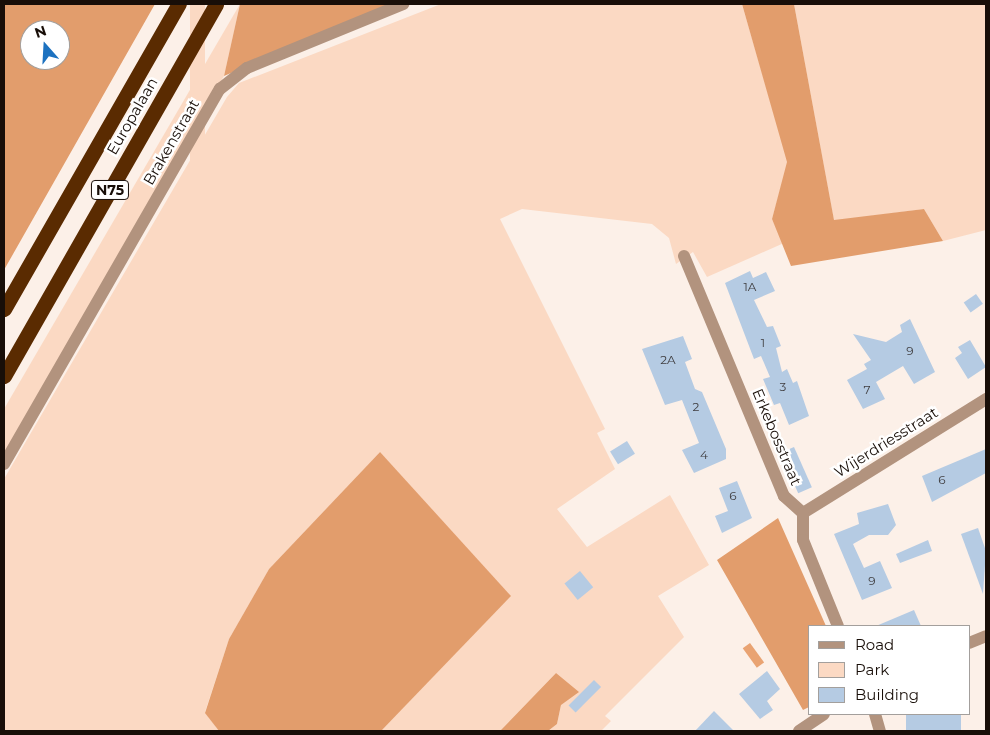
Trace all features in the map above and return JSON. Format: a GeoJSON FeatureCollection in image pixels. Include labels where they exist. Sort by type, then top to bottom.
{"type":"FeatureCollection","features":[{"type":"Feature","properties":{"kind":"highway","name":"Europalaan"},"geometry":{"type":"LineString","coordinates":[[4,309],[179,4]]}},
{"type":"Feature","properties":{"kind":"highway","name":"Europalaan"},"geometry":{"type":"LineString","coordinates":[[4,376],[216,4]]}},
{"type":"Feature","properties":{"kind":"street","name":"Brakenstraat"},"geometry":{"type":"LineString","coordinates":[[4,464],[220,89],[247,68],[403,4]]}},
{"type":"Feature","properties":{"kind":"street","name":"Erkebosstraat"},"geometry":{"type":"LineString","coordinates":[[684,256],[784,496],[803,513]]}},
{"type":"Feature","properties":{"kind":"street","name":"Wijerdriesstraat"},"geometry":{"type":"LineString","coordinates":[[803,513],[986,399]]}},
{"type":"Feature","properties":{"kind":"street"},"geometry":{"type":"LineString","coordinates":[[803,513],[803,540],[838,625]]}},
{"type":"Feature","properties":{"kind":"street"},"geometry":{"type":"LineString","coordinates":[[970,643],[986,636]]}},
{"type":"Feature","properties":{"kind":"street"},"geometry":{"type":"LineString","coordinates":[[799,731],[823,715]]}},
{"type":"Feature","properties":{"kind":"street"},"geometry":{"type":"LineString","coordinates":[[875,715],[880,731]]}},
{"type":"Feature","properties":{"kind":"green space"},"geometry":{"type":"Polygon","coordinates":[[[190,4],[205,4],[205,378],[190,378],[190,4]]]}},
{"type":"Feature","properties":{"kind":"green space"},"geometry":{"type":"Polygon","coordinates":[[[240,4],[224,76],[4,454],[4,409],[240,4]]]}},
{"type":"Feature","properties":{"kind":"green space"},"geometry":{"type":"Polygon","coordinates":[[[441,4],[742,4],[788,162],[772,219],[784,243],[707,277],[693,252],[676,264],[669,238],[652,224],[522,209],[500,219],[605,429],[597,433],[615,469],[557,509],[587,547],[670,495],[709,565],[658,596],[684,637],[605,716],[611,721],[601,731],[548,731],[557,724],[561,705],[556,673],[500,731],[381,731],[380,452],[269,569],[229,639],[205,712],[219,731],[4,731],[4,479],[227,97],[239,83],[441,4]]]}},
{"type":"Feature","properties":{"kind":"green space"},"geometry":{"type":"Polygon","coordinates":[[[794,4],[986,4],[986,230],[943,241],[924,209],[834,221],[794,4]]]}},
{"type":"Feature","properties":{"kind":"shaded area"},"geometry":{"type":"Polygon","coordinates":[[[4,4],[155,4],[4,270],[4,4]]]}},
{"type":"Feature","properties":{"kind":"shaded area"},"geometry":{"type":"Polygon","coordinates":[[[240,4],[391,4],[224,76],[240,4]]]}},
{"type":"Feature","properties":{"kind":"shaded area"},"geometry":{"type":"Polygon","coordinates":[[[742,4],[794,4],[834,220],[924,209],[943,241],[791,266],[772,219],[787,162],[742,4]]]}},
{"type":"Feature","properties":{"kind":"shaded area"},"geometry":{"type":"Polygon","coordinates":[[[380,452],[511,596],[381,731],[219,731],[205,713],[229,639],[269,569],[380,452]]]}},
{"type":"Feature","properties":{"kind":"shaded area"},"geometry":{"type":"Polygon","coordinates":[[[778,518],[826,625],[808,625],[808,708],[803,710],[717,560],[778,518]]]}},
{"type":"Feature","properties":{"kind":"shaded area"},"geometry":{"type":"Polygon","coordinates":[[[750,643],[764,662],[757,668],[743,648],[750,643]]]}},
{"type":"Feature","properties":{"kind":"shaded area"},"geometry":{"type":"Polygon","coordinates":[[[556,673],[579,692],[561,705],[557,724],[548,731],[500,731],[556,673]]]}},
{"type":"Feature","properties":{"kind":"building"},"geometry":{"type":"Polygon","coordinates":[[[750,271],[753,278],[766,272],[775,291],[754,300],[767,327],[773,326],[781,346],[776,348],[782,372],[787,369],[793,383],[797,381],[809,416],[789,425],[780,403],[774,405],[763,379],[770,377],[761,356],[754,359],[725,283],[750,271]]]}},
{"type":"Feature","properties":{"kind":"building"},"geometry":{"type":"Polygon","coordinates":[[[976,294],[983,304],[971,312],[964,303],[976,294]]]}},
{"type":"Feature","properties":{"kind":"building"},"geometry":{"type":"Polygon","coordinates":[[[910,319],[935,372],[914,384],[903,366],[876,382],[885,399],[863,409],[847,380],[867,369],[864,364],[871,360],[853,334],[886,342],[902,332],[900,325],[910,319]]]}},
{"type":"Feature","properties":{"kind":"building"},"geometry":{"type":"Polygon","coordinates":[[[683,336],[692,359],[685,362],[695,389],[702,392],[726,449],[726,459],[694,473],[682,450],[699,443],[682,400],[665,405],[642,349],[683,336]]]}},
{"type":"Feature","properties":{"kind":"building"},"geometry":{"type":"Polygon","coordinates":[[[970,340],[986,367],[968,379],[955,358],[962,353],[958,347],[970,340]]]}},
{"type":"Feature","properties":{"kind":"building"},"geometry":{"type":"Polygon","coordinates":[[[627,441],[635,454],[618,464],[610,452],[627,441]]]}},
{"type":"Feature","properties":{"kind":"building"},"geometry":{"type":"Polygon","coordinates":[[[794,447],[812,487],[798,493],[780,453],[794,447]]]}},
{"type":"Feature","properties":{"kind":"building"},"geometry":{"type":"Polygon","coordinates":[[[986,449],[986,473],[932,502],[922,476],[986,449]]]}},
{"type":"Feature","properties":{"kind":"building"},"geometry":{"type":"Polygon","coordinates":[[[737,481],[752,518],[722,533],[715,516],[728,511],[719,488],[737,481]]]}},
{"type":"Feature","properties":{"kind":"building"},"geometry":{"type":"Polygon","coordinates":[[[888,504],[896,525],[888,535],[869,535],[853,544],[864,568],[880,561],[892,588],[862,600],[834,534],[859,524],[857,513],[888,504]]]}},
{"type":"Feature","properties":{"kind":"building"},"geometry":{"type":"Polygon","coordinates":[[[978,528],[986,551],[983,594],[961,534],[978,528]]]}},
{"type":"Feature","properties":{"kind":"building"},"geometry":{"type":"Polygon","coordinates":[[[928,540],[932,551],[900,563],[896,554],[928,540]]]}},
{"type":"Feature","properties":{"kind":"building"},"geometry":{"type":"Polygon","coordinates":[[[580,571],[593,587],[578,600],[564,584],[580,571]]]}},
{"type":"Feature","properties":{"kind":"building"},"geometry":{"type":"Polygon","coordinates":[[[914,610],[921,625],[878,625],[914,610]]]}},
{"type":"Feature","properties":{"kind":"building"},"geometry":{"type":"Polygon","coordinates":[[[767,671],[780,689],[767,701],[773,710],[760,719],[739,694],[767,671]]]}},
{"type":"Feature","properties":{"kind":"building"},"geometry":{"type":"Polygon","coordinates":[[[594,680],[601,687],[576,713],[569,705],[594,680]]]}},
{"type":"Feature","properties":{"kind":"building"},"geometry":{"type":"Polygon","coordinates":[[[714,711],[734,731],[695,731],[714,711]]]}},
{"type":"Feature","properties":{"kind":"building"},"geometry":{"type":"Polygon","coordinates":[[[906,715],[961,715],[961,731],[906,731],[906,715]]]}}]}
